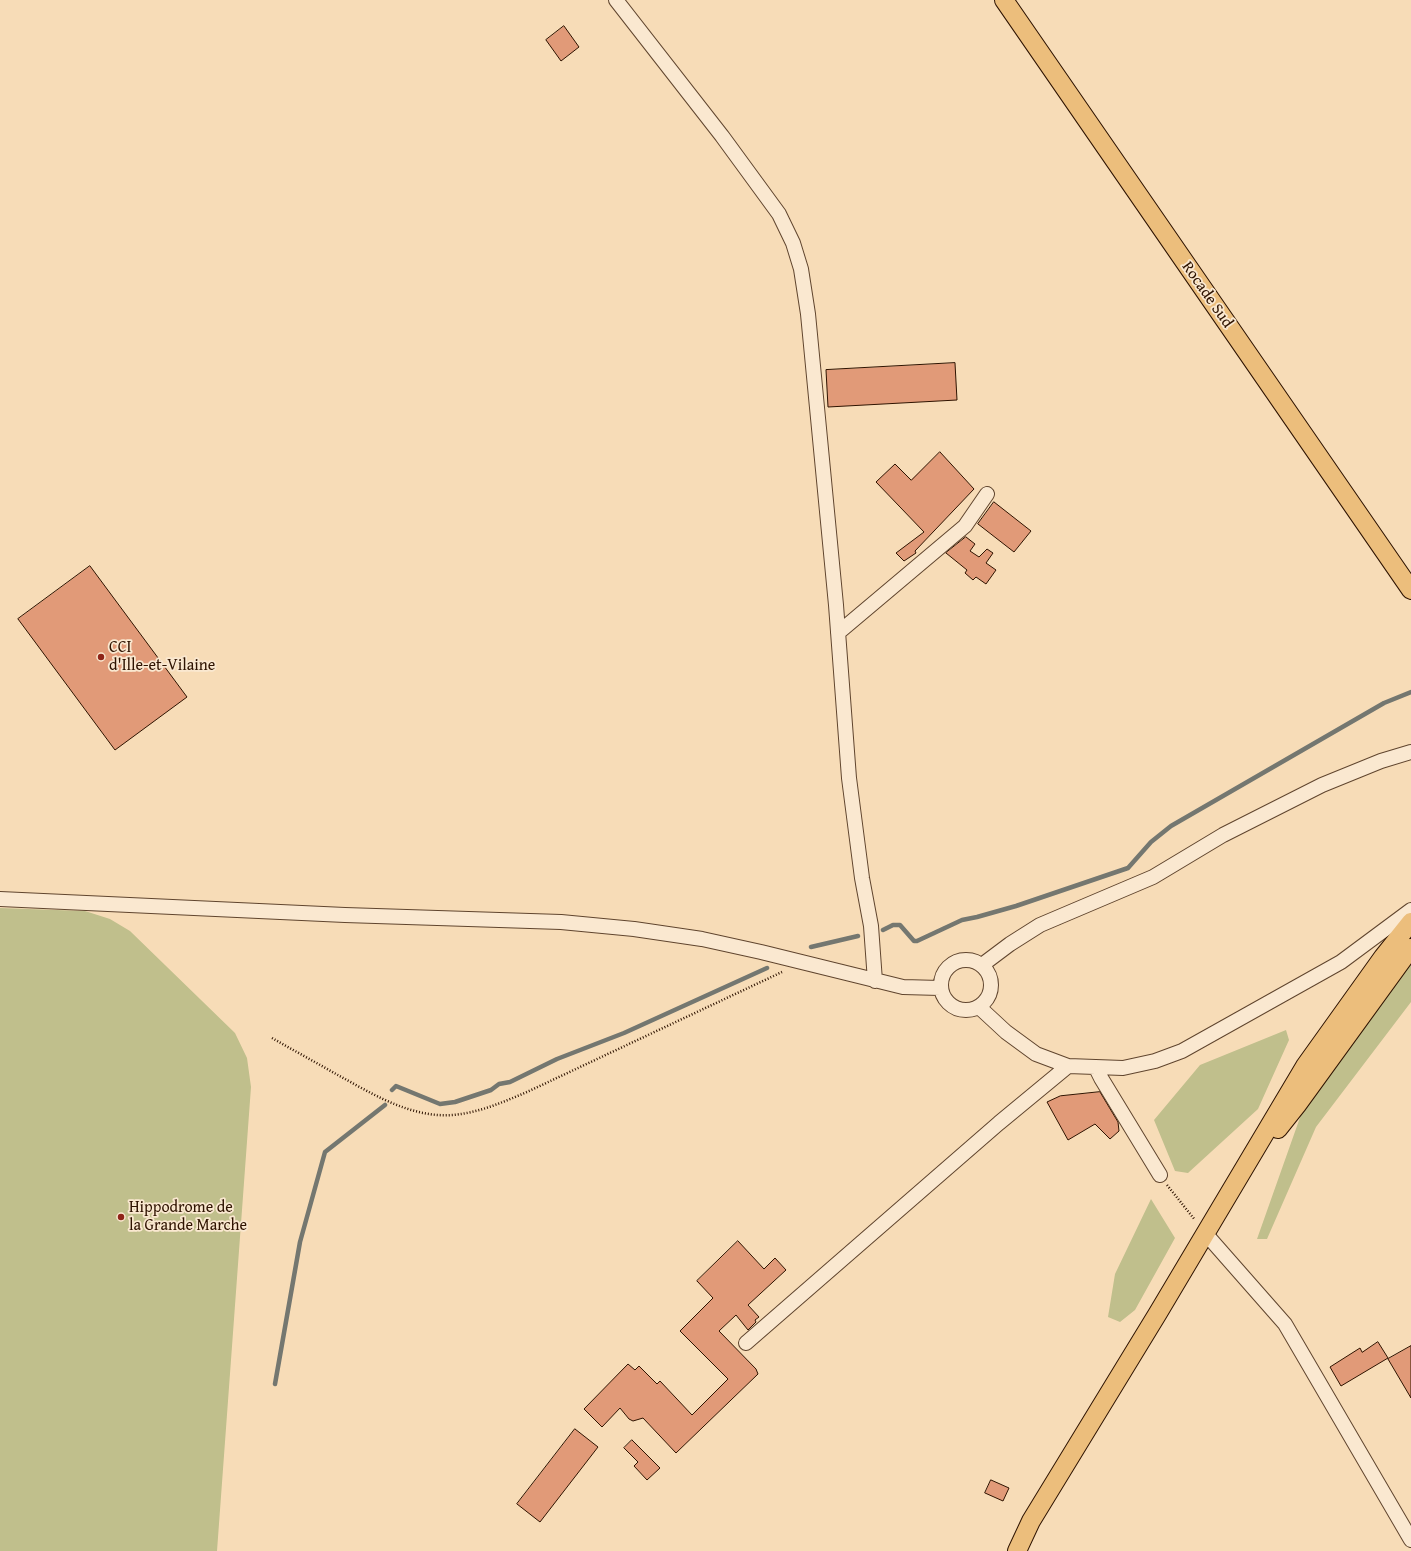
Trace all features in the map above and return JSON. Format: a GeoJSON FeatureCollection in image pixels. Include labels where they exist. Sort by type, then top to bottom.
{"type":"FeatureCollection","features":[{"type":"Feature","properties":{"kind":"main road","name":"Rocade Sud"},"geometry":{"type":"LineString","coordinates":[[1004,0],[1411,590]]}},
{"type":"Feature","properties":{"kind":"main road"},"geometry":{"type":"LineString","coordinates":[[1017,1551],[1031,1521],[1158,1313],[1305,1066],[1383,957],[1411,922]]}},
{"type":"Feature","properties":{"kind":"main road"},"geometry":{"type":"LineString","coordinates":[[1236,1181],[1297,1105],[1411,948]]}},
{"type":"Feature","properties":{"kind":"street"},"geometry":{"type":"LineString","coordinates":[[616,0],[722,136],[779,214],[793,243],[801,269],[807,308],[838,633],[849,778],[862,878],[871,926],[875,981]]}},
{"type":"Feature","properties":{"kind":"street"},"geometry":{"type":"LineString","coordinates":[[838,633],[965,526],[988,494]]}},
{"type":"Feature","properties":{"kind":"street"},"geometry":{"type":"LineString","coordinates":[[982,965],[1010,944],[1040,925],[1153,877],[1223,834],[1322,785],[1381,761],[1411,752]]}},
{"type":"Feature","properties":{"kind":"street"},"geometry":{"type":"LineString","coordinates":[[0,899],[345,915],[561,922],[634,929],[702,939],[903,987],[940,988]]}},
{"type":"Feature","properties":{"kind":"street"},"geometry":{"type":"LineString","coordinates":[[979,1007],[1006,1032],[1036,1054],[1068,1066],[1123,1068],[1154,1061],[1182,1051],[1341,962],[1411,910]]}},
{"type":"Feature","properties":{"kind":"street"},"geometry":{"type":"LineString","coordinates":[[964,959],[974,960],[982,965],[988,973],[991,982],[989,995],[984,1002],[979,1007],[973,1009],[964,1010],[952,1006],[943,996],[940,988],[943,973],[948,966],[956,961],[964,959]]}},
{"type":"Feature","properties":{"kind":"street"},"geometry":{"type":"LineString","coordinates":[[746,1343],[999,1123],[1068,1066]]}},
{"type":"Feature","properties":{"kind":"street"},"geometry":{"type":"LineString","coordinates":[[1096,1068],[1160,1175]]}},
{"type":"Feature","properties":{"kind":"street"},"geometry":{"type":"LineString","coordinates":[[1205,1233],[1285,1324],[1411,1540]]}},
{"type":"Feature","properties":{"kind":"path"},"geometry":{"type":"LineString","coordinates":[[272,1038],[361,1087],[404,1108],[427,1114],[452,1114],[489,1107],[527,1092],[802,962]]}},
{"type":"Feature","properties":{"kind":"path"},"geometry":{"type":"LineString","coordinates":[[1160,1175],[1192,1216]]}},
{"type":"Feature","properties":{"kind":"shaded area","name":"Hippodrome de la Grande Marche"},"geometry":{"type":"Polygon","coordinates":[[[0,908],[85,911],[110,919],[130,931],[235,1033],[247,1058],[251,1087],[217,1551],[0,1551],[0,908]]]}},
{"type":"Feature","properties":{"kind":"shaded area"},"geometry":{"type":"Polygon","coordinates":[[[1411,963],[1411,1002],[1316,1127],[1267,1239],[1257,1239],[1303,1109],[1411,963]]]}},
{"type":"Feature","properties":{"kind":"shaded area"},"geometry":{"type":"Polygon","coordinates":[[[1286,1030],[1289,1040],[1258,1109],[1188,1173],[1175,1171],[1154,1120],[1200,1065],[1286,1030]]]}},
{"type":"Feature","properties":{"kind":"shaded area"},"geometry":{"type":"Polygon","coordinates":[[[1151,1199],[1175,1238],[1135,1310],[1120,1322],[1108,1317],[1115,1274],[1151,1199]]]}},
{"type":"Feature","properties":{"kind":"building"},"geometry":{"type":"Polygon","coordinates":[[[564,26],[579,47],[561,61],[546,40],[564,26]]]}},
{"type":"Feature","properties":{"kind":"building"},"geometry":{"type":"Polygon","coordinates":[[[955,363],[957,400],[828,407],[826,370],[955,363]]]}},
{"type":"Feature","properties":{"kind":"building"},"geometry":{"type":"Polygon","coordinates":[[[940,452],[974,489],[915,551],[916,553],[904,561],[896,553],[924,532],[876,482],[895,464],[911,480],[940,452]]]}},
{"type":"Feature","properties":{"kind":"building"},"geometry":{"type":"Polygon","coordinates":[[[994,502],[1031,531],[1014,552],[978,524],[994,502]]]}},
{"type":"Feature","properties":{"kind":"building"},"geometry":{"type":"Polygon","coordinates":[[[966,537],[975,544],[970,551],[979,557],[987,549],[993,553],[986,563],[996,570],[986,584],[976,577],[973,580],[965,573],[967,570],[946,553],[966,537]]]}},
{"type":"Feature","properties":{"kind":"building","name":"CCI d'Ille-et-Vilaine"},"geometry":{"type":"Polygon","coordinates":[[[90,566],[187,697],[115,750],[18,619],[90,566]]]}},
{"type":"Feature","properties":{"kind":"building"},"geometry":{"type":"Polygon","coordinates":[[[1100,1092],[1118,1122],[1119,1131],[1110,1139],[1095,1124],[1068,1140],[1047,1102],[1060,1096],[1100,1092]]]}},
{"type":"Feature","properties":{"kind":"building"},"geometry":{"type":"Polygon","coordinates":[[[738,1241],[764,1269],[775,1258],[786,1270],[748,1305],[759,1317],[748,1330],[736,1315],[719,1331],[756,1369],[758,1374],[676,1453],[643,1418],[633,1421],[629,1419],[620,1408],[602,1427],[584,1409],[628,1364],[635,1370],[639,1366],[657,1384],[660,1381],[692,1415],[728,1379],[680,1331],[713,1298],[697,1281],[738,1241]]]}},
{"type":"Feature","properties":{"kind":"building"},"geometry":{"type":"Polygon","coordinates":[[[1378,1342],[1388,1358],[1341,1386],[1330,1367],[1360,1348],[1362,1352],[1378,1342]]]}},
{"type":"Feature","properties":{"kind":"building"},"geometry":{"type":"Polygon","coordinates":[[[1411,1346],[1411,1398],[1388,1359],[1411,1346]]]}},
{"type":"Feature","properties":{"kind":"building"},"geometry":{"type":"Polygon","coordinates":[[[575,1429],[598,1447],[540,1522],[517,1504],[575,1429]]]}},
{"type":"Feature","properties":{"kind":"building"},"geometry":{"type":"Polygon","coordinates":[[[632,1440],[660,1468],[647,1480],[634,1466],[638,1462],[624,1448],[632,1440]]]}},
{"type":"Feature","properties":{"kind":"building"},"geometry":{"type":"Polygon","coordinates":[[[991,1480],[1009,1488],[1003,1501],[985,1493],[991,1480]]]}},
{"type":"Feature","properties":{"kind":"waterway"},"geometry":{"type":"LineString","coordinates":[[883,930],[893,925],[900,925],[914,941],[917,941],[962,920],[1016,906],[1128,868],[1151,842],[1171,826],[1384,703],[1411,692]]}},
{"type":"Feature","properties":{"kind":"waterway"},"geometry":{"type":"LineString","coordinates":[[811,947],[858,936]]}},
{"type":"Feature","properties":{"kind":"waterway"},"geometry":{"type":"LineString","coordinates":[[392,1090],[396,1086],[440,1104],[455,1102],[491,1090],[499,1084],[510,1082],[557,1059],[624,1033],[767,968]]}},
{"type":"Feature","properties":{"kind":"waterway"},"geometry":{"type":"LineString","coordinates":[[275,1384],[300,1242],[325,1152],[385,1105]]}},
{"type":"Feature","properties":{"kind":"place","name":"CCI d'Ille-et-Vilaine"},"geometry":{"type":"Point","coordinates":[101,657]}},
{"type":"Feature","properties":{"kind":"place","name":"Hippodrome de la Grande Marche"},"geometry":{"type":"Point","coordinates":[121,1217]}}]}
